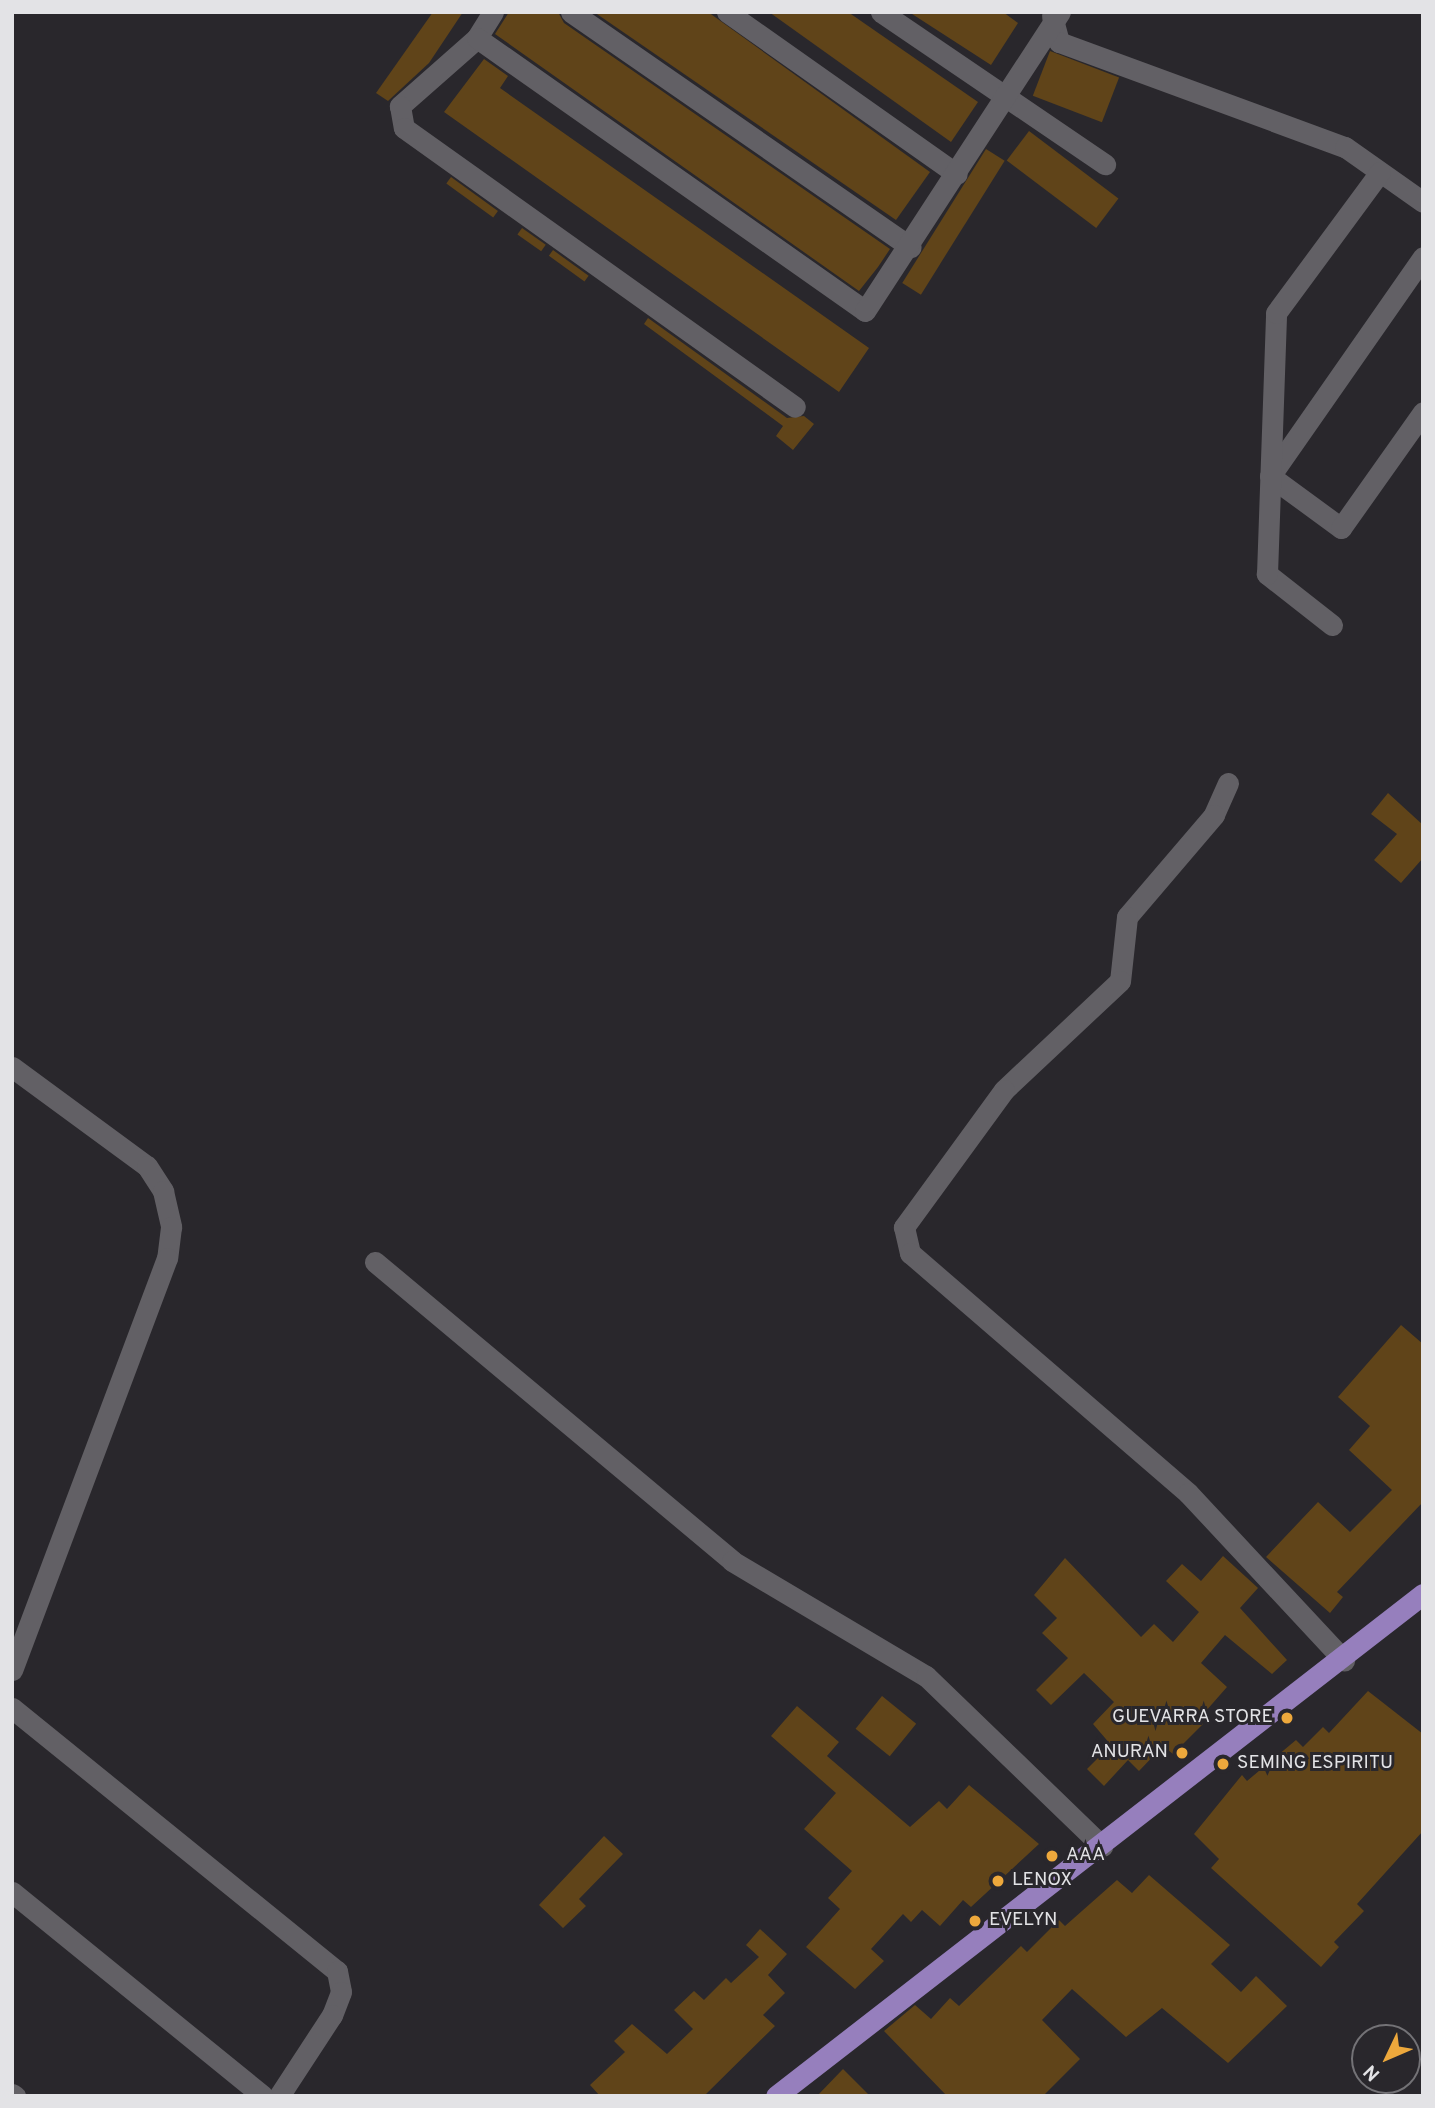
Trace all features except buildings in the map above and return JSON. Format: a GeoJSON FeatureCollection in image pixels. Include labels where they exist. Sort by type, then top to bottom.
{"type":"FeatureCollection","features":[{"type":"Feature","properties":{"kind":"main road"},"geometry":{"type":"LineString","coordinates":[[776,2096],[1344,1660],[1423,1594]]}},
{"type":"Feature","properties":{"kind":"street"},"geometry":{"type":"LineString","coordinates":[[493,12],[477,38],[400,106],[404,128],[795,407]]}},
{"type":"Feature","properties":{"kind":"street"},"geometry":{"type":"LineString","coordinates":[[571,12],[911,247]]}},
{"type":"Feature","properties":{"kind":"street"},"geometry":{"type":"LineString","coordinates":[[727,12],[957,174]]}},
{"type":"Feature","properties":{"kind":"street"},"geometry":{"type":"LineString","coordinates":[[881,12],[1105,164]]}},
{"type":"Feature","properties":{"kind":"street"},"geometry":{"type":"LineString","coordinates":[[477,38],[852,305],[865,310],[875,303],[911,247],[1006,97],[1054,15]]}},
{"type":"Feature","properties":{"kind":"street"},"geometry":{"type":"LineString","coordinates":[[1054,15],[1059,43],[1345,147],[1423,202]]}},
{"type":"Feature","properties":{"kind":"street"},"geometry":{"type":"LineString","coordinates":[[1332,625],[1267,574],[1276,313],[1380,172]]}},
{"type":"Feature","properties":{"kind":"street"},"geometry":{"type":"LineString","coordinates":[[1270,475],[1423,257]]}},
{"type":"Feature","properties":{"kind":"street"},"geometry":{"type":"LineString","coordinates":[[1270,475],[1341,528],[1423,412]]}},
{"type":"Feature","properties":{"kind":"street"},"geometry":{"type":"LineString","coordinates":[[1227,783],[1214,815],[1127,917],[1120,981],[1004,1090],[904,1227],[910,1253],[1188,1493],[1344,1660]]}},
{"type":"Feature","properties":{"kind":"street"},"geometry":{"type":"LineString","coordinates":[[12,1067],[147,1166],[163,1191],[172,1227],[167,1258],[12,1670]]}},
{"type":"Feature","properties":{"kind":"street"},"geometry":{"type":"LineString","coordinates":[[375,1262],[732,1561],[926,1676],[1102,1846]]}},
{"type":"Feature","properties":{"kind":"street"},"geometry":{"type":"LineString","coordinates":[[12,1708],[337,1971],[341,1992],[332,2015],[279,2096]]}},
{"type":"Feature","properties":{"kind":"street"},"geometry":{"type":"LineString","coordinates":[[12,1892],[263,2096]]}},
{"type":"Feature","properties":{"kind":"place","name":"GUEVARRA STORE"},"geometry":{"type":"Point","coordinates":[1287,1718]}},
{"type":"Feature","properties":{"kind":"place","name":"ANURAN"},"geometry":{"type":"Point","coordinates":[1182,1753]}},
{"type":"Feature","properties":{"kind":"place","name":"SEMING ESPIRITU"},"geometry":{"type":"Point","coordinates":[1223,1764]}},
{"type":"Feature","properties":{"kind":"place","name":"AAA"},"geometry":{"type":"Point","coordinates":[1052,1856]}},
{"type":"Feature","properties":{"kind":"place","name":"LENOX"},"geometry":{"type":"Point","coordinates":[998,1881]}},
{"type":"Feature","properties":{"kind":"place","name":"EVELYN"},"geometry":{"type":"Point","coordinates":[975,1921]}}]}
